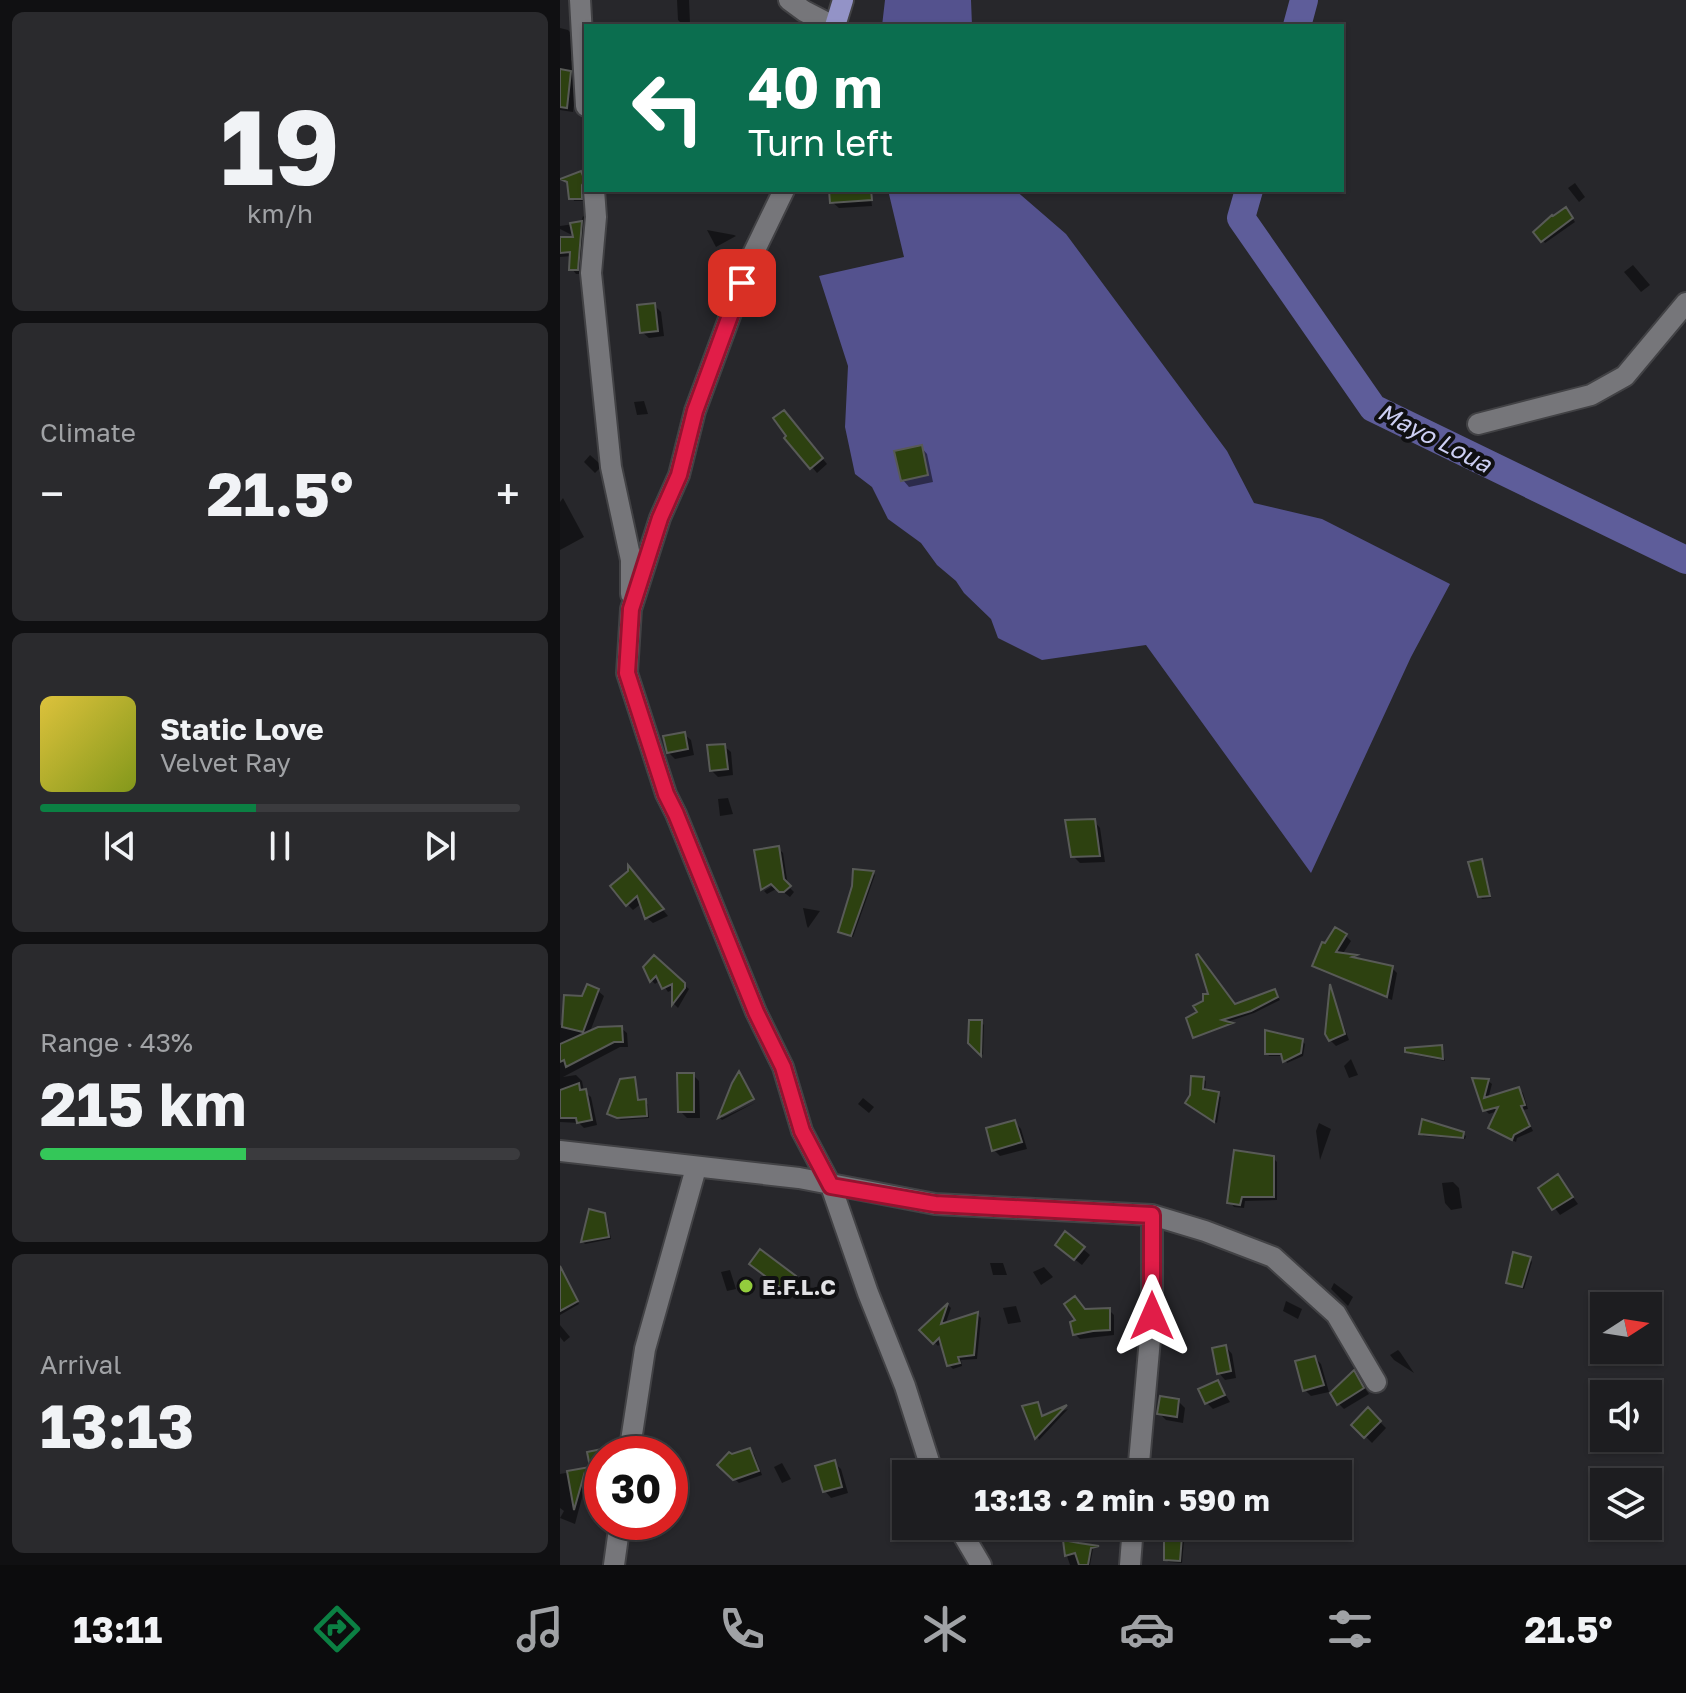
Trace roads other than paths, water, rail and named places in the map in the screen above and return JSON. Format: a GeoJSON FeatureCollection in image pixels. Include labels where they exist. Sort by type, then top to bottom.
{"type":"FeatureCollection","features":[{"type":"Feature","properties":{"kind":"main road"},"geometry":{"type":"LineString","coordinates":[[835,24],[843,0]]}},
{"type":"Feature","properties":{"kind":"street"},"geometry":{"type":"LineString","coordinates":[[580,0],[584,71]]}},
{"type":"Feature","properties":{"kind":"street"},"geometry":{"type":"LineString","coordinates":[[789,0],[830,24]]}},
{"type":"Feature","properties":{"kind":"street"},"geometry":{"type":"LineString","coordinates":[[594,192],[596,217],[591,273],[611,467],[631,560],[627,673],[666,794],[756,1012],[783,1067],[802,1131],[831,1186],[868,1293],[905,1386],[929,1460]]}},
{"type":"Feature","properties":{"kind":"street"},"geometry":{"type":"LineString","coordinates":[[631,609],[660,518],[679,475],[695,411],[752,256],[783,192]]}},
{"type":"Feature","properties":{"kind":"street"},"geometry":{"type":"LineString","coordinates":[[1478,424],[1591,395],[1625,376],[1686,303]]}},
{"type":"Feature","properties":{"kind":"street"},"geometry":{"type":"LineString","coordinates":[[560,1151],[799,1178],[935,1204],[1152,1215],[1273,1257],[1336,1314],[1376,1382]]}},
{"type":"Feature","properties":{"kind":"street"},"geometry":{"type":"LineString","coordinates":[[632,1436],[645,1349],[696,1168]]}},
{"type":"Feature","properties":{"kind":"street"},"geometry":{"type":"LineString","coordinates":[[1139,1460],[1152,1316],[1152,1215]]}},
{"type":"Feature","properties":{"kind":"street"},"geometry":{"type":"LineString","coordinates":[[614,1565],[617,1540]]}},
{"type":"Feature","properties":{"kind":"street"},"geometry":{"type":"LineString","coordinates":[[966,1540],[981,1565]]}},
{"type":"Feature","properties":{"kind":"street"},"geometry":{"type":"LineString","coordinates":[[1130,1565],[1132,1540]]}},
{"type":"Feature","properties":{"kind":"waterway","name":"Mayo Loua"},"geometry":{"type":"LineString","coordinates":[[1298,24],[1304,0]]}},
{"type":"Feature","properties":{"kind":"waterway","name":"Mayo Loua"},"geometry":{"type":"LineString","coordinates":[[1248,192],[1241,218],[1373,408],[1686,560]]}},
{"type":"Feature","properties":{"kind":"place","name":"E.F.L.C"},"geometry":{"type":"Point","coordinates":[746,1286]}}]}
